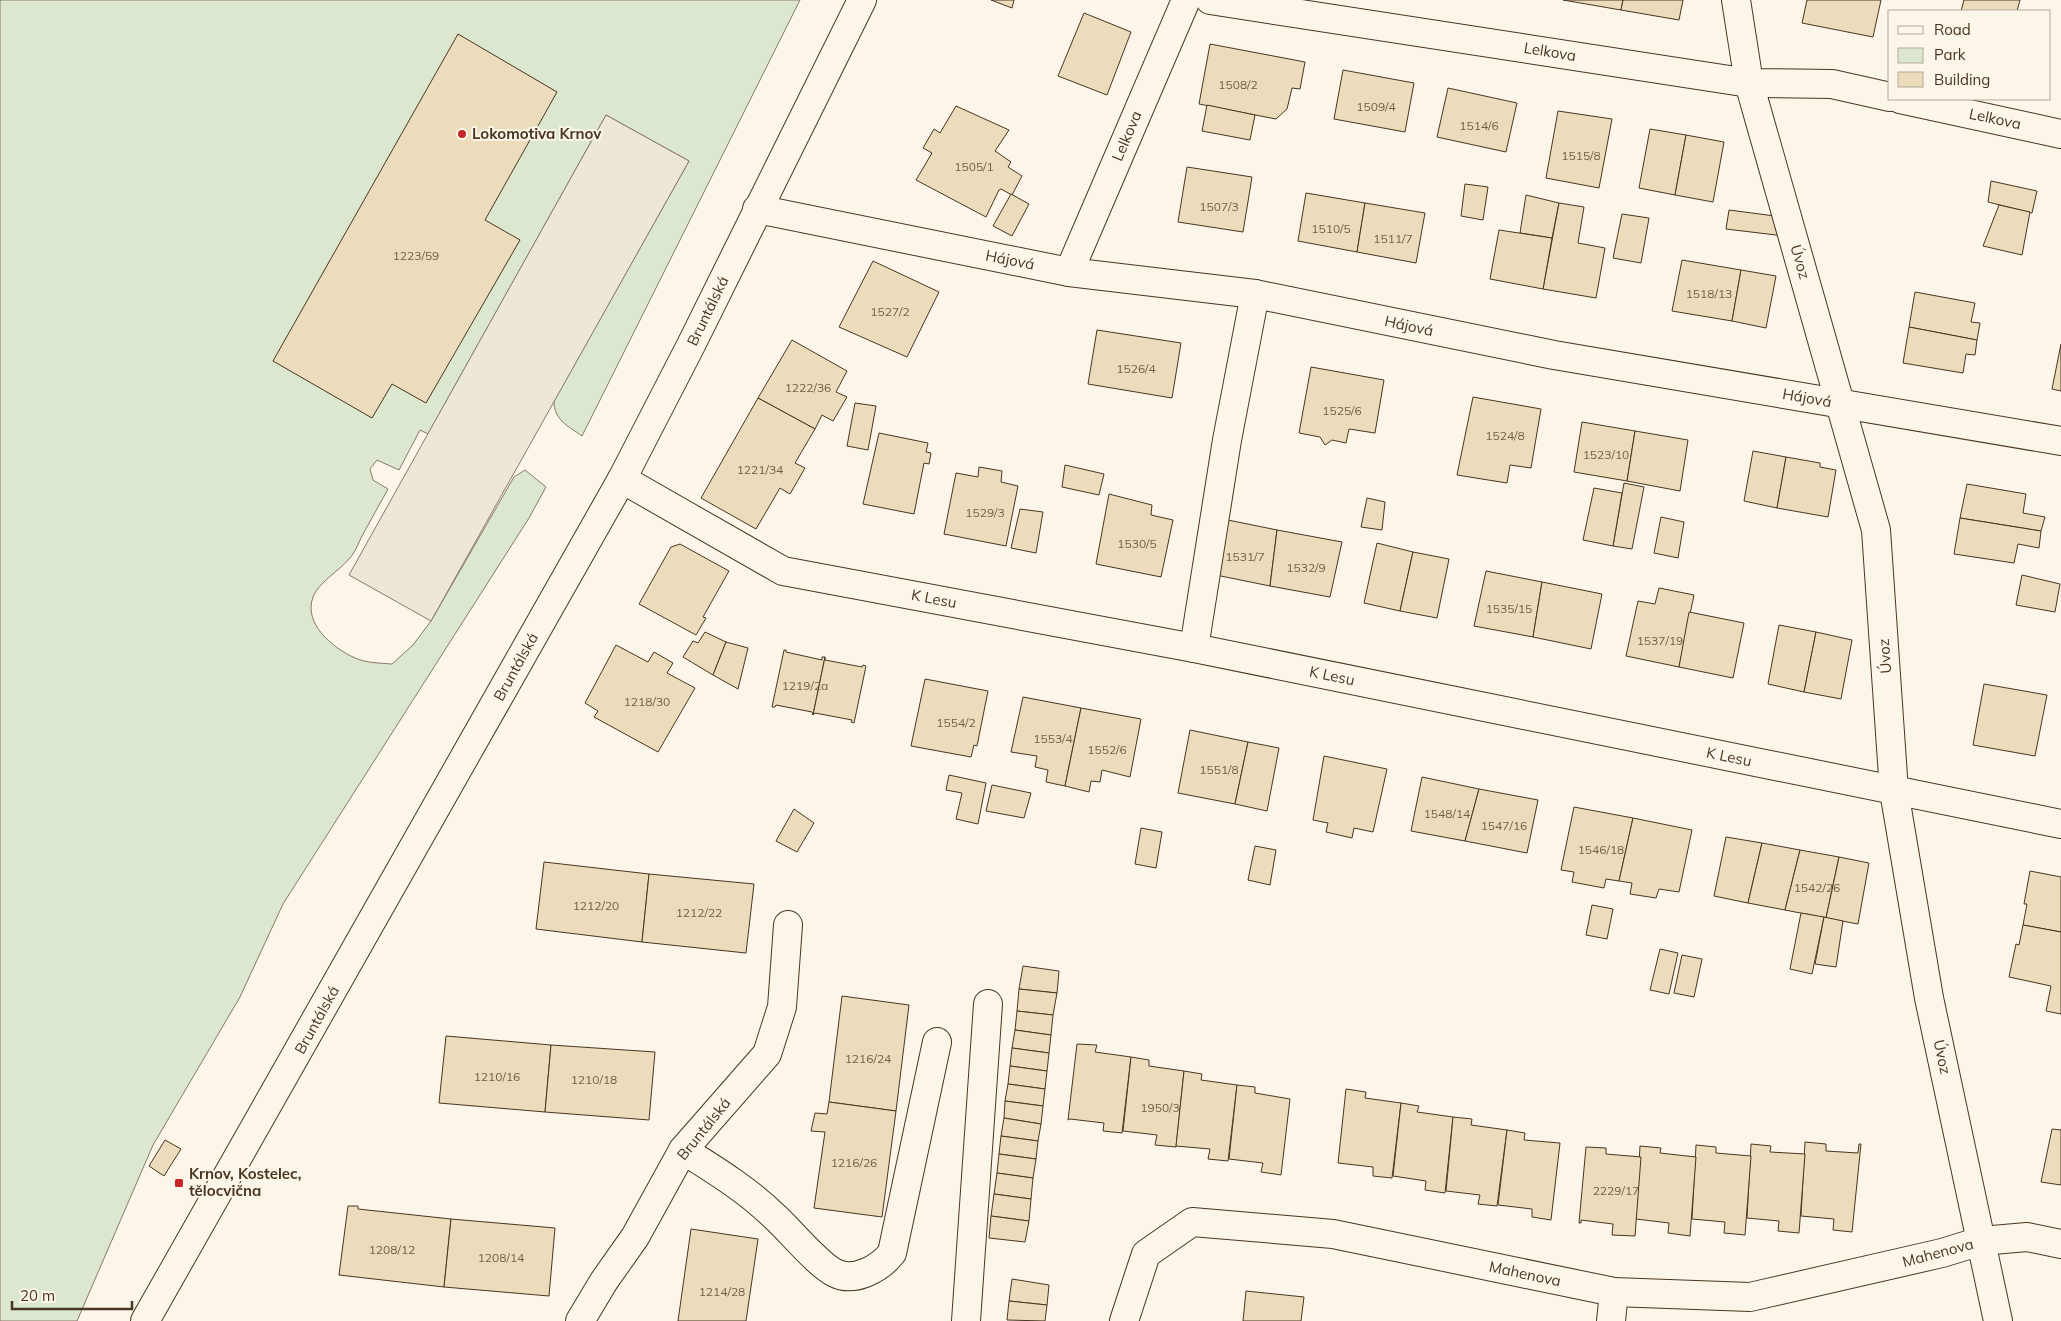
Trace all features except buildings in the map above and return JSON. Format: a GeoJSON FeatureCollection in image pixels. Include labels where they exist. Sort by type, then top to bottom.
{"type":"FeatureCollection","features":[{"type":"Feature","properties":{"kind":"street","name":"Bruntálská"},"geometry":{"type":"LineString","coordinates":[[144,1321],[622,478],[691,346],[757,209],[862,0]]}},
{"type":"Feature","properties":{"kind":"street","name":"Lelkova"},"geometry":{"type":"LineString","coordinates":[[1069,272],[1186,0]]}},
{"type":"Feature","properties":{"kind":"street","name":"Lelkova"},"geometry":{"type":"LineString","coordinates":[[1210,0],[1749,83],[1832,84],[1888,97]]}},
{"type":"Feature","properties":{"kind":"street","name":"Úvoz"},"geometry":{"type":"LineString","coordinates":[[1736,0],[1749,83],[1876,530],[1894,791],[1929,998],[1998,1321]]}},
{"type":"Feature","properties":{"kind":"street","name":"Lelkova"},"geometry":{"type":"LineString","coordinates":[[1905,100],[2061,134]]}},
{"type":"Feature","properties":{"kind":"street","name":"Hájová"},"geometry":{"type":"LineString","coordinates":[[757,209],[1069,272],[1255,294],[1554,355],[2061,441]]}},
{"type":"Feature","properties":{"kind":"street"},"geometry":{"type":"LineString","coordinates":[[1194,648],[1227,440],[1255,294]]}},
{"type":"Feature","properties":{"kind":"street","name":"K Lesu"},"geometry":{"type":"LineString","coordinates":[[622,478],[783,571],[1194,648],[2061,824]]}},
{"type":"Feature","properties":{"kind":"street","name":"Bruntálská"},"geometry":{"type":"LineString","coordinates":[[580,1321],[634,1237],[683,1150],[766,1054],[782,1007],[788,925]]}},
{"type":"Feature","properties":{"kind":"street"},"geometry":{"type":"LineString","coordinates":[[966,1321],[988,1004]]}},
{"type":"Feature","properties":{"kind":"street"},"geometry":{"type":"LineString","coordinates":[[683,1150],[741,1187],[773,1214],[821,1263],[836,1274],[854,1276],[871,1271],[884,1263],[892,1253],[937,1042]]}},
{"type":"Feature","properties":{"kind":"street","name":"Mahenova"},"geometry":{"type":"LineString","coordinates":[[1124,1321],[1146,1254],[1192,1222],[1333,1234],[1614,1292],[1750,1297],[1942,1253],[1981,1241],[2027,1237],[2061,1244]]}},
{"type":"Feature","properties":{"kind":"street"},"geometry":{"type":"LineString","coordinates":[[1611,1321],[1614,1292]]}},
{"type":"Feature","properties":{"kind":"green space"},"geometry":{"type":"Polygon","coordinates":[[[0,0],[800,0],[582,436],[559,418],[554,401],[689,161],[606,115],[428,434],[420,430],[399,470],[377,460],[370,469],[373,480],[388,489],[353,554],[345,564],[319,587],[313,597],[312,617],[322,634],[346,654],[364,661],[392,664],[413,645],[431,621],[514,477],[525,470],[546,487],[529,518],[283,904],[240,997],[153,1145],[77,1321],[0,1321],[0,0]]]}},
{"type":"Feature","properties":{"kind":"shaded area"},"geometry":{"type":"Polygon","coordinates":[[[606,115],[689,161],[431,621],[349,575],[606,115]]]}},
{"type":"Feature","properties":{"kind":"place","name":"Lokomotiva Krnov"},"geometry":{"type":"Point","coordinates":[462,134]}},
{"type":"Feature","properties":{"kind":"place","name":"Krnov, Kostelec, tělocvična"},"geometry":{"type":"Point","coordinates":[179,1183]}}]}
